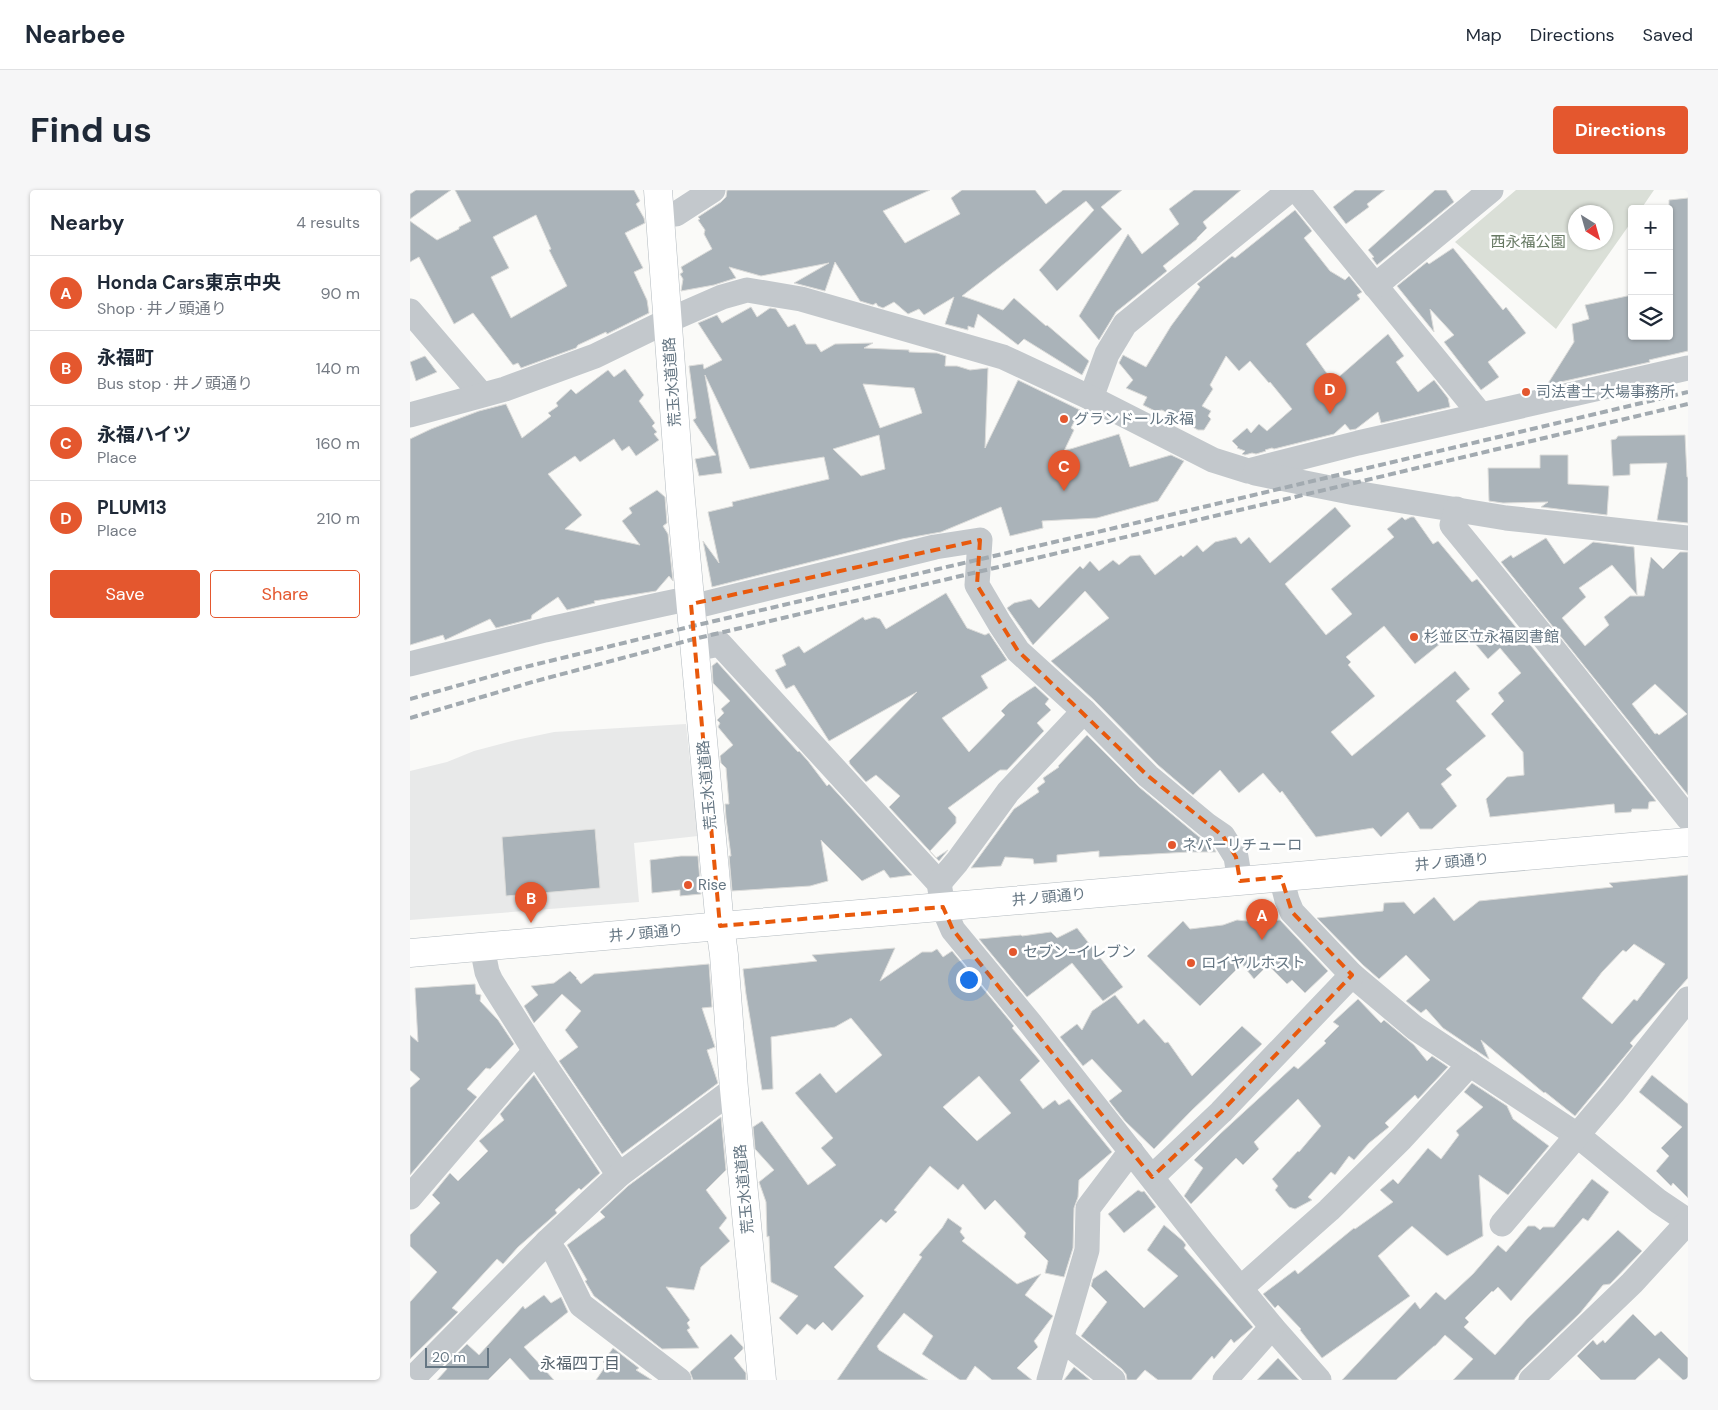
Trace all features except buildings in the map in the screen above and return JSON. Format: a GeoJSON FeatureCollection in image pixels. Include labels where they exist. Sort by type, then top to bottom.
{"type":"FeatureCollection","features":[{"type":"Feature","properties":{"kind":"main road","name":"荒玉水道道路"},"geometry":{"type":"LineString","coordinates":[[659,201],[680,489],[762,1380]]}},
{"type":"Feature","properties":{"kind":"main road","name":"井ノ頭通り"},"geometry":{"type":"LineString","coordinates":[[410,954],[720,926],[941,895],[1240,881],[1688,842]]}},
{"type":"Feature","properties":{"kind":"street"},"geometry":{"type":"LineString","coordinates":[[659,201],[676,214],[713,190]]}},
{"type":"Feature","properties":{"kind":"street"},"geometry":{"type":"LineString","coordinates":[[1091,398],[1107,354],[1125,324],[1290,190]]}},
{"type":"Feature","properties":{"kind":"street"},"geometry":{"type":"LineString","coordinates":[[1297,190],[1481,415]]}},
{"type":"Feature","properties":{"kind":"street"},"geometry":{"type":"LineString","coordinates":[[1375,286],[1490,190]]}},
{"type":"Feature","properties":{"kind":"street"},"geometry":{"type":"LineString","coordinates":[[410,414],[505,389],[595,356],[667,320],[722,296],[747,290],[802,299],[1003,357],[1091,398],[1213,460],[1248,471],[1355,493],[1506,518],[1688,538]]}},
{"type":"Feature","properties":{"kind":"street"},"geometry":{"type":"LineString","coordinates":[[410,311],[481,394]]}},
{"type":"Feature","properties":{"kind":"street"},"geometry":{"type":"LineString","coordinates":[[1248,471],[1358,443],[1688,368]]}},
{"type":"Feature","properties":{"kind":"street"},"geometry":{"type":"LineString","coordinates":[[1456,509],[1452,525],[1688,818]]}},
{"type":"Feature","properties":{"kind":"street"},"geometry":{"type":"LineString","coordinates":[[410,664],[545,630],[682,600],[691,604],[704,604],[936,547],[980,540],[977,585],[1018,651],[1084,712],[1148,776],[1207,825],[1224,836],[1236,857],[1240,881]]}},
{"type":"Feature","properties":{"kind":"street"},"geometry":{"type":"LineString","coordinates":[[694,649],[720,644],[941,895],[953,930],[1272,1327],[1319,1380]]}},
{"type":"Feature","properties":{"kind":"street"},"geometry":{"type":"LineString","coordinates":[[941,895],[957,862],[1008,792],[1084,712]]}},
{"type":"Feature","properties":{"kind":"street"},"geometry":{"type":"LineString","coordinates":[[1281,877],[1286,900],[1292,912],[1352,975],[1415,1028],[1576,1136],[1658,1201],[1688,1222],[1632,1283],[1532,1380]]}},
{"type":"Feature","properties":{"kind":"street"},"geometry":{"type":"LineString","coordinates":[[482,947],[487,972],[491,981],[535,1051],[619,1175]]}},
{"type":"Feature","properties":{"kind":"street"},"geometry":{"type":"LineString","coordinates":[[1152,1177],[1222,1112],[1352,975]]}},
{"type":"Feature","properties":{"kind":"street"},"geometry":{"type":"LineString","coordinates":[[1502,1224],[1613,1093],[1688,999]]}},
{"type":"Feature","properties":{"kind":"street"},"geometry":{"type":"LineString","coordinates":[[410,1197],[535,1051]]}},
{"type":"Feature","properties":{"kind":"street"},"geometry":{"type":"LineString","coordinates":[[1241,1288],[1329,1210],[1401,1139],[1470,1064]]}},
{"type":"Feature","properties":{"kind":"street"},"geometry":{"type":"LineString","coordinates":[[422,1373],[547,1242],[619,1175],[734,1089]]}},
{"type":"Feature","properties":{"kind":"street"},"geometry":{"type":"LineString","coordinates":[[1049,1380],[1087,1250],[1088,1208],[1131,1151]]}},
{"type":"Feature","properties":{"kind":"street"},"geometry":{"type":"LineString","coordinates":[[547,1242],[557,1256],[581,1305],[679,1380]]}},
{"type":"Feature","properties":{"kind":"street"},"geometry":{"type":"LineString","coordinates":[[1225,1380],[1272,1327]]}},
{"type":"Feature","properties":{"kind":"street"},"geometry":{"type":"LineString","coordinates":[[1062,1339],[1113,1380]]}},
{"type":"Feature","properties":{"kind":"highlighted area"},"geometry":{"type":"Polygon","coordinates":[[[980,540],[977,585],[1018,651],[1148,776],[1223,836],[1236,857],[1240,881],[1281,877],[1292,912],[1352,975],[1221,1112],[1152,1177],[953,930],[943,907],[720,926],[691,604],[980,540]]]}},
{"type":"Feature","properties":{"kind":"shaded area"},"geometry":{"type":"Polygon","coordinates":[[[686,724],[698,836],[634,843],[639,902],[410,920],[410,771],[447,762],[474,751],[554,732],[686,724]]]}},
{"type":"Feature","properties":{"kind":"green space","name":"西永福公園"},"geometry":{"type":"Polygon","coordinates":[[[1516,190],[1654,190],[1644,205],[1628,205],[1628,227],[1613,248],[1613,205],[1568,205],[1568,250],[1612,250],[1556,329],[1455,242],[1516,190]]]}},
{"type":"Feature","properties":{"kind":"railway"},"geometry":{"type":"LineString","coordinates":[[410,699],[517,669],[693,626],[1688,392]]}},
{"type":"Feature","properties":{"kind":"railway"},"geometry":{"type":"LineString","coordinates":[[410,718],[536,681],[694,639],[1688,404]]}},
{"type":"Feature","properties":{"kind":"place","name":"司法書士 大場事務所"},"geometry":{"type":"Point","coordinates":[1526,392]}},
{"type":"Feature","properties":{"kind":"place","name":"PLUM13"},"geometry":{"type":"Point","coordinates":[1330,414]}},
{"type":"Feature","properties":{"kind":"place","name":"グランドール永福"},"geometry":{"type":"Point","coordinates":[1064,419]}},
{"type":"Feature","properties":{"kind":"place","name":"永福ハイツ"},"geometry":{"type":"Point","coordinates":[1064,491]}},
{"type":"Feature","properties":{"kind":"place","name":"杉並区立永福図書館"},"geometry":{"type":"Point","coordinates":[1414,637]}},
{"type":"Feature","properties":{"kind":"place","name":"ネパーリチューロ"},"geometry":{"type":"Point","coordinates":[1172,845]}},
{"type":"Feature","properties":{"kind":"place","name":"Rise"},"geometry":{"type":"Point","coordinates":[688,885]}},
{"type":"Feature","properties":{"kind":"place","name":"永福町"},"geometry":{"type":"Point","coordinates":[531,923]}},
{"type":"Feature","properties":{"kind":"place","name":"Honda Cars東京中央"},"geometry":{"type":"Point","coordinates":[1262,940]}},
{"type":"Feature","properties":{"kind":"place","name":"セブン-イレブン"},"geometry":{"type":"Point","coordinates":[1013,952]}},
{"type":"Feature","properties":{"kind":"place","name":"ロイヤルホスト"},"geometry":{"type":"Point","coordinates":[1191,963]}},
{"type":"Feature","properties":{"kind":"district","name":"永福四丁目"},"geometry":{"type":"Point","coordinates":[580,1363]}}]}
